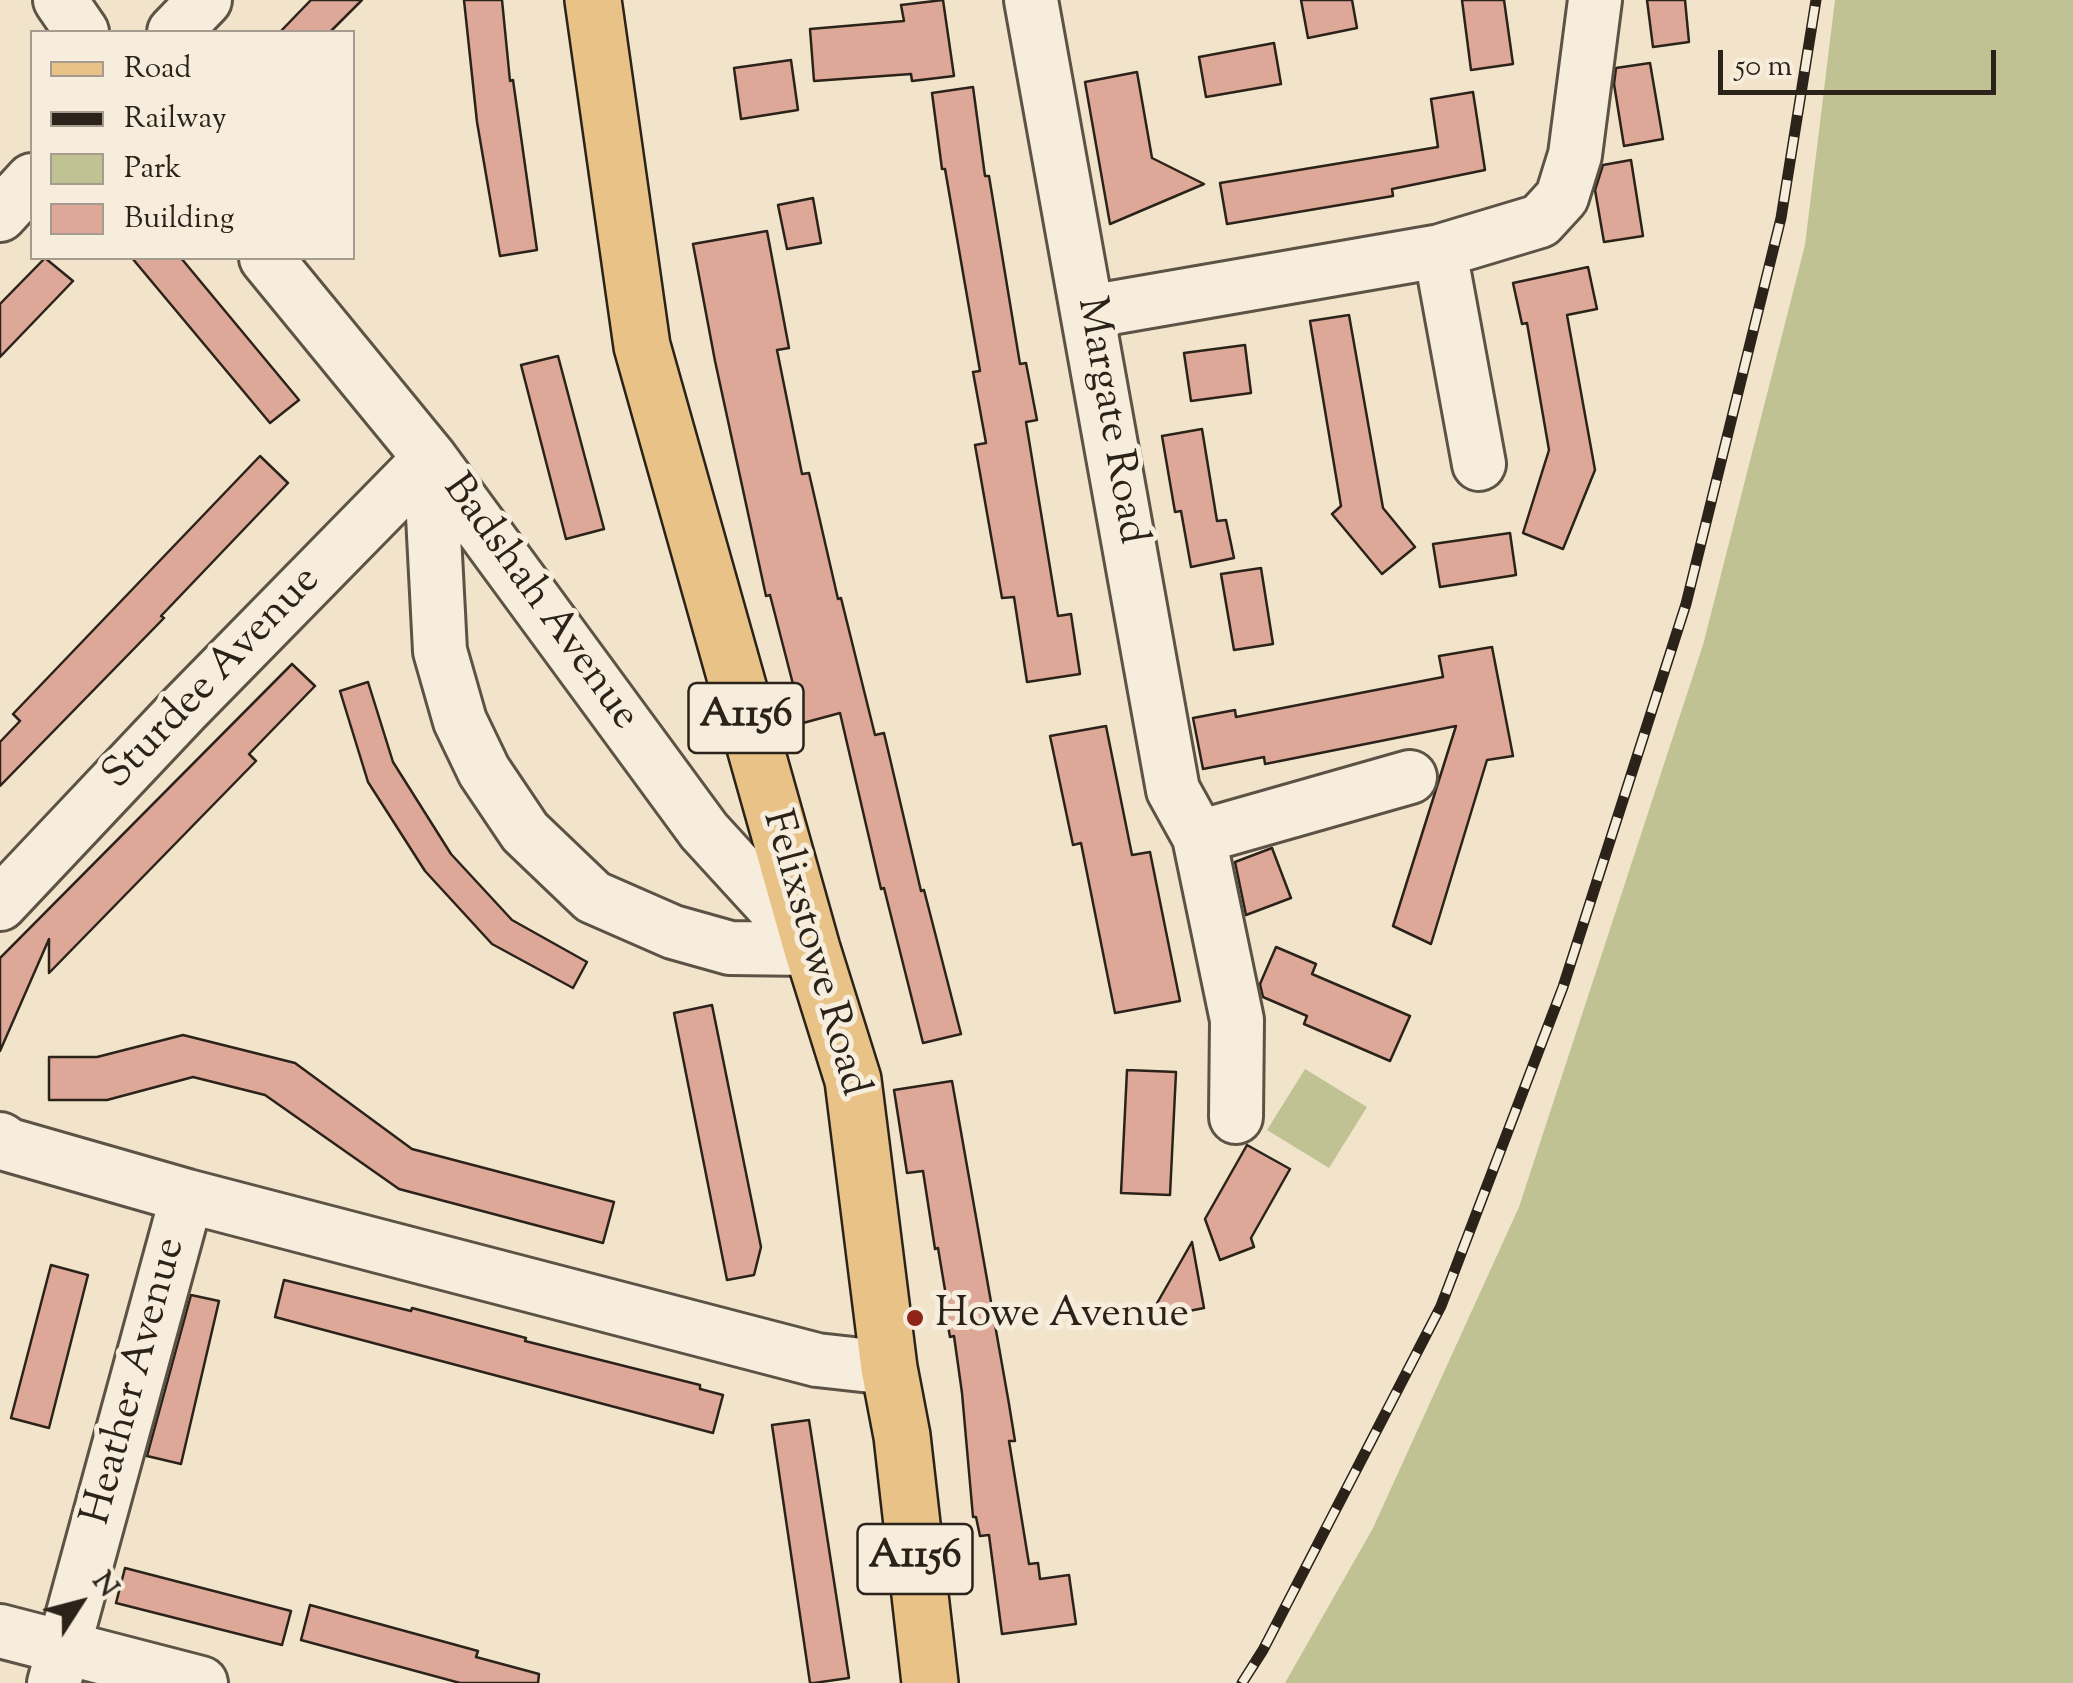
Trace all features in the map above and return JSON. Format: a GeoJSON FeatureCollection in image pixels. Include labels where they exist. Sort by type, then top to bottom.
{"type":"FeatureCollection","features":[{"type":"Feature","properties":{"kind":"main road","name":"Felixstowe Road"},"geometry":{"type":"LineString","coordinates":[[593,0],[642,346],[812,949],[853,1080],[902,1436],[930,1683]]}},
{"type":"Feature","properties":{"kind":"street"},"geometry":{"type":"LineString","coordinates":[[60,0],[81,30]]}},
{"type":"Feature","properties":{"kind":"street"},"geometry":{"type":"LineString","coordinates":[[176,30],[205,0]]}},
{"type":"Feature","properties":{"kind":"street"},"geometry":{"type":"LineString","coordinates":[[1088,312],[1440,251],[1540,221],[1562,197],[1575,155],[1595,0]]}},
{"type":"Feature","properties":{"kind":"street","name":"Margate Road"},"geometry":{"type":"LineString","coordinates":[[1043,2],[1088,312],[1173,790],[1199,836],[1238,1020],[1236,1117]]}},
{"type":"Feature","properties":{"kind":"street"},"geometry":{"type":"LineString","coordinates":[[0,215],[30,182]]}},
{"type":"Feature","properties":{"kind":"street"},"geometry":{"type":"LineString","coordinates":[[1440,251],[1479,464]]}},
{"type":"Feature","properties":{"kind":"street","name":"Badshah Avenue"},"geometry":{"type":"LineString","coordinates":[[268,260],[430,458],[704,830],[812,949]]}},
{"type":"Feature","properties":{"kind":"street"},"geometry":{"type":"LineString","coordinates":[[430,458],[440,651],[460,720],[484,772],[525,832],[593,897],[672,932],[730,948],[812,949]]}},
{"type":"Feature","properties":{"kind":"street","name":"Sturdee Avenue"},"geometry":{"type":"LineString","coordinates":[[0,904],[430,458]]}},
{"type":"Feature","properties":{"kind":"street"},"geometry":{"type":"LineString","coordinates":[[1199,836],[1410,777]]}},
{"type":"Feature","properties":{"kind":"street"},"geometry":{"type":"LineString","coordinates":[[0,1139],[9,1145],[187,1196],[817,1360],[890,1368]]}},
{"type":"Feature","properties":{"kind":"street","name":"Heather Avenue"},"geometry":{"type":"LineString","coordinates":[[59,1665],[187,1196]]}},
{"type":"Feature","properties":{"kind":"street"},"geometry":{"type":"LineString","coordinates":[[0,1631],[59,1665],[201,1683]]}},
{"type":"Feature","properties":{"kind":"green space"},"geometry":{"type":"Polygon","coordinates":[[[1835,0],[2073,0],[2073,1683],[1285,1683],[1373,1528],[1519,1207],[1703,645],[1805,245],[1835,0]]]}},
{"type":"Feature","properties":{"kind":"green space"},"geometry":{"type":"Polygon","coordinates":[[[1305,1069],[1367,1107],[1329,1168],[1267,1130],[1305,1069]]]}},
{"type":"Feature","properties":{"kind":"building"},"geometry":{"type":"Polygon","coordinates":[[[311,0],[362,0],[332,30],[282,30],[311,0]]]}},
{"type":"Feature","properties":{"kind":"building"},"geometry":{"type":"Polygon","coordinates":[[[464,0],[502,0],[510,81],[513,80],[537,250],[500,256],[477,122],[464,0]]]}},
{"type":"Feature","properties":{"kind":"building"},"geometry":{"type":"Polygon","coordinates":[[[943,0],[954,76],[912,81],[911,74],[814,81],[810,29],[904,21],[901,5],[943,0]]]}},
{"type":"Feature","properties":{"kind":"building"},"geometry":{"type":"Polygon","coordinates":[[[1301,0],[1352,0],[1357,28],[1308,38],[1301,0]]]}},
{"type":"Feature","properties":{"kind":"building"},"geometry":{"type":"Polygon","coordinates":[[[1462,0],[1504,0],[1513,64],[1471,70],[1462,0]]]}},
{"type":"Feature","properties":{"kind":"building"},"geometry":{"type":"Polygon","coordinates":[[[1647,0],[1685,0],[1689,42],[1653,47],[1647,0]]]}},
{"type":"Feature","properties":{"kind":"building"},"geometry":{"type":"Polygon","coordinates":[[[1274,43],[1281,84],[1206,97],[1199,57],[1274,43]]]}},
{"type":"Feature","properties":{"kind":"building"},"geometry":{"type":"Polygon","coordinates":[[[791,60],[798,110],[741,119],[734,68],[791,60]]]}},
{"type":"Feature","properties":{"kind":"building"},"geometry":{"type":"Polygon","coordinates":[[[1650,63],[1663,139],[1624,146],[1614,84],[1616,68],[1650,63]]]}},
{"type":"Feature","properties":{"kind":"building"},"geometry":{"type":"Polygon","coordinates":[[[1137,72],[1152,158],[1204,184],[1110,224],[1085,82],[1137,72]]]}},
{"type":"Feature","properties":{"kind":"building"},"geometry":{"type":"Polygon","coordinates":[[[973,87],[985,176],[989,176],[1020,364],[1026,363],[1037,420],[1026,422],[1058,616],[1071,614],[1080,674],[1027,682],[1014,597],[1002,598],[975,445],[986,443],[973,372],[980,371],[942,169],[932,93],[973,87]]]}},
{"type":"Feature","properties":{"kind":"building"},"geometry":{"type":"Polygon","coordinates":[[[1473,92],[1485,170],[1392,189],[1393,196],[1227,224],[1220,183],[1438,147],[1431,99],[1473,92]]]}},
{"type":"Feature","properties":{"kind":"building"},"geometry":{"type":"Polygon","coordinates":[[[1631,160],[1643,236],[1604,242],[1595,190],[1603,165],[1631,160]]]}},
{"type":"Feature","properties":{"kind":"building"},"geometry":{"type":"Polygon","coordinates":[[[813,198],[821,243],[787,249],[778,205],[813,198]]]}},
{"type":"Feature","properties":{"kind":"building"},"geometry":{"type":"Polygon","coordinates":[[[767,231],[789,348],[777,350],[802,474],[809,473],[875,735],[884,733],[921,891],[924,890],[961,1034],[923,1043],[884,888],[881,889],[840,713],[803,723],[770,595],[766,596],[715,361],[693,244],[767,231]]]}},
{"type":"Feature","properties":{"kind":"building"},"geometry":{"type":"Polygon","coordinates":[[[43,260],[73,281],[0,357],[0,304],[43,260]]]}},
{"type":"Feature","properties":{"kind":"building"},"geometry":{"type":"Polygon","coordinates":[[[134,260],[183,260],[299,400],[270,423],[134,260]]]}},
{"type":"Feature","properties":{"kind":"building"},"geometry":{"type":"Polygon","coordinates":[[[1588,267],[1597,309],[1567,315],[1595,470],[1563,549],[1523,533],[1549,450],[1527,323],[1522,324],[1513,283],[1588,267]]]}},
{"type":"Feature","properties":{"kind":"building"},"geometry":{"type":"Polygon","coordinates":[[[1349,315],[1383,508],[1415,547],[1382,574],[1332,514],[1341,506],[1310,321],[1349,315]]]}},
{"type":"Feature","properties":{"kind":"building"},"geometry":{"type":"Polygon","coordinates":[[[1245,345],[1251,393],[1191,401],[1184,353],[1245,345]]]}},
{"type":"Feature","properties":{"kind":"building"},"geometry":{"type":"Polygon","coordinates":[[[558,356],[604,529],[566,539],[521,365],[558,356]]]}},
{"type":"Feature","properties":{"kind":"building"},"geometry":{"type":"Polygon","coordinates":[[[1202,429],[1217,521],[1226,520],[1234,558],[1191,567],[1181,511],[1175,512],[1162,436],[1202,429]]]}},
{"type":"Feature","properties":{"kind":"building"},"geometry":{"type":"Polygon","coordinates":[[[260,456],[288,483],[161,616],[164,618],[0,786],[0,742],[20,721],[13,714],[260,456]]]}},
{"type":"Feature","properties":{"kind":"building"},"geometry":{"type":"Polygon","coordinates":[[[1510,533],[1516,575],[1440,587],[1433,544],[1510,533]]]}},
{"type":"Feature","properties":{"kind":"building"},"geometry":{"type":"Polygon","coordinates":[[[1261,568],[1273,644],[1234,650],[1221,574],[1261,568]]]}},
{"type":"Feature","properties":{"kind":"building"},"geometry":{"type":"Polygon","coordinates":[[[1492,647],[1513,756],[1487,760],[1431,944],[1393,926],[1456,726],[1265,764],[1264,757],[1203,769],[1193,718],[1235,710],[1236,717],[1443,677],[1439,656],[1492,647]]]}},
{"type":"Feature","properties":{"kind":"building"},"geometry":{"type":"Polygon","coordinates":[[[292,664],[315,686],[249,754],[256,761],[49,973],[49,939],[0,1051],[0,958],[292,664]]]}},
{"type":"Feature","properties":{"kind":"building"},"geometry":{"type":"Polygon","coordinates":[[[368,682],[393,762],[451,854],[512,920],[587,962],[573,988],[492,944],[425,871],[368,782],[340,691],[368,682]]]}},
{"type":"Feature","properties":{"kind":"building"},"geometry":{"type":"Polygon","coordinates":[[[1106,726],[1132,855],[1150,852],[1180,1001],[1115,1013],[1081,843],[1073,845],[1050,736],[1106,726]]]}},
{"type":"Feature","properties":{"kind":"building"},"geometry":{"type":"Polygon","coordinates":[[[1272,848],[1291,898],[1246,915],[1235,862],[1272,848]]]}},
{"type":"Feature","properties":{"kind":"building"},"geometry":{"type":"Polygon","coordinates":[[[1276,947],[1316,964],[1312,974],[1410,1016],[1390,1061],[1304,1024],[1307,1016],[1263,997],[1260,984],[1276,947]]]}},
{"type":"Feature","properties":{"kind":"building"},"geometry":{"type":"Polygon","coordinates":[[[712,1005],[761,1247],[754,1275],[727,1280],[674,1013],[712,1005]]]}},
{"type":"Feature","properties":{"kind":"building"},"geometry":{"type":"Polygon","coordinates":[[[183,1035],[295,1063],[412,1149],[614,1202],[603,1243],[399,1189],[265,1095],[193,1077],[107,1100],[49,1100],[49,1057],[97,1057],[183,1035]]]}},
{"type":"Feature","properties":{"kind":"building"},"geometry":{"type":"Polygon","coordinates":[[[1127,1070],[1176,1072],[1170,1195],[1121,1193],[1127,1070]]]}},
{"type":"Feature","properties":{"kind":"building"},"geometry":{"type":"Polygon","coordinates":[[[952,1081],[1015,1441],[1009,1441],[1029,1564],[1038,1563],[1040,1579],[1069,1575],[1076,1624],[1002,1634],[989,1535],[980,1536],[973,1517],[962,1393],[954,1336],[950,1337],[944,1303],[947,1302],[938,1248],[935,1249],[923,1171],[907,1173],[894,1090],[952,1081]]]}},
{"type":"Feature","properties":{"kind":"building"},"geometry":{"type":"Polygon","coordinates":[[[1247,1145],[1290,1169],[1251,1238],[1254,1247],[1220,1260],[1205,1219],[1247,1145]]]}},
{"type":"Feature","properties":{"kind":"building"},"geometry":{"type":"Polygon","coordinates":[[[1192,1242],[1204,1308],[1148,1319],[1192,1242]]]}},
{"type":"Feature","properties":{"kind":"building"},"geometry":{"type":"Polygon","coordinates":[[[51,1265],[88,1275],[49,1428],[11,1418],[51,1265]]]}},
{"type":"Feature","properties":{"kind":"building"},"geometry":{"type":"Polygon","coordinates":[[[284,1280],[411,1311],[412,1308],[700,1385],[700,1389],[723,1395],[713,1433],[275,1317],[284,1280]]]}},
{"type":"Feature","properties":{"kind":"building"},"geometry":{"type":"Polygon","coordinates":[[[191,1295],[219,1301],[181,1464],[147,1456],[191,1295]]]}},
{"type":"Feature","properties":{"kind":"building"},"geometry":{"type":"Polygon","coordinates":[[[809,1420],[849,1678],[814,1683],[810,1683],[772,1425],[809,1420]]]}},
{"type":"Feature","properties":{"kind":"building"},"geometry":{"type":"Polygon","coordinates":[[[125,1568],[291,1611],[282,1645],[116,1603],[125,1568]]]}},
{"type":"Feature","properties":{"kind":"building"},"geometry":{"type":"Polygon","coordinates":[[[310,1605],[478,1651],[476,1657],[539,1674],[538,1683],[460,1683],[301,1640],[310,1605]]]}},
{"type":"Feature","properties":{"kind":"railway"},"geometry":{"type":"LineString","coordinates":[[1242,1683],[1263,1650],[1441,1306],[1563,987],[1686,604],[1781,218],[1816,0]]}},
{"type":"Feature","properties":{"kind":"place","name":"Howe Avenue"},"geometry":{"type":"Point","coordinates":[915,1318]}}]}
